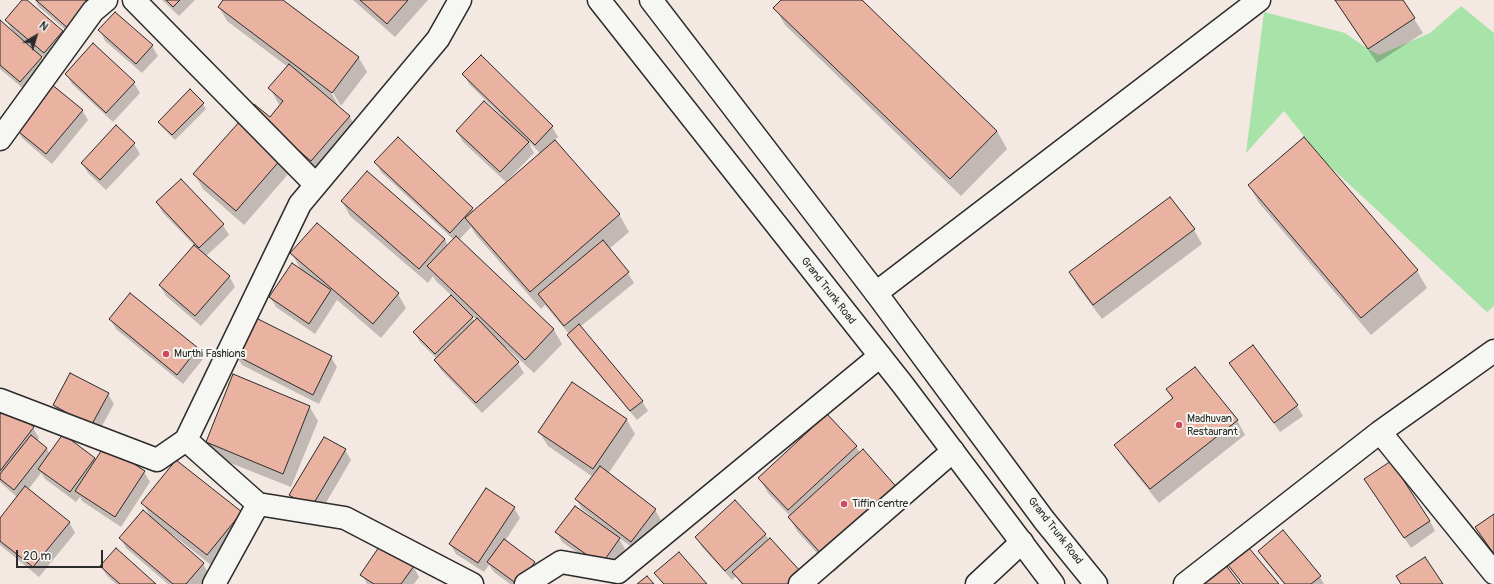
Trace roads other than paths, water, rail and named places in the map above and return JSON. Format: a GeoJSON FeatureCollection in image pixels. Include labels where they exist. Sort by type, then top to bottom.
{"type":"FeatureCollection","features":[{"type":"Feature","properties":{"kind":"street"},"geometry":{"type":"LineString","coordinates":[[0,140],[93,11],[106,0]]}},
{"type":"Feature","properties":{"kind":"street"},"geometry":{"type":"LineString","coordinates":[[134,0],[315,184]]}},
{"type":"Feature","properties":{"kind":"street"},"geometry":{"type":"LineString","coordinates":[[0,400],[158,460],[186,440],[300,204],[315,184],[438,39],[460,0]]}},
{"type":"Feature","properties":{"kind":"street","name":"Grand Trunk Road"},"geometry":{"type":"LineString","coordinates":[[599,0],[880,356],[1054,584]]}},
{"type":"Feature","properties":{"kind":"street","name":"Grand Trunk Road"},"geometry":{"type":"LineString","coordinates":[[651,0],[876,293],[1044,520],[1096,584]]}},
{"type":"Feature","properties":{"kind":"street"},"geometry":{"type":"LineString","coordinates":[[876,293],[1259,0]]}},
{"type":"Feature","properties":{"kind":"street"},"geometry":{"type":"LineString","coordinates":[[1185,584],[1380,432],[1494,351]]}},
{"type":"Feature","properties":{"kind":"street"},"geometry":{"type":"LineString","coordinates":[[526,584],[561,562],[618,572],[880,356]]}},
{"type":"Feature","properties":{"kind":"street"},"geometry":{"type":"LineString","coordinates":[[1380,432],[1494,573]]}},
{"type":"Feature","properties":{"kind":"street"},"geometry":{"type":"LineString","coordinates":[[186,440],[258,504],[345,518],[472,584]]}},
{"type":"Feature","properties":{"kind":"street"},"geometry":{"type":"LineString","coordinates":[[800,584],[953,451]]}},
{"type":"Feature","properties":{"kind":"street"},"geometry":{"type":"LineString","coordinates":[[214,584],[258,504]]}},
{"type":"Feature","properties":{"kind":"street"},"geometry":{"type":"LineString","coordinates":[[977,584],[1022,542]]}},
{"type":"Feature","properties":{"kind":"place","name":"Murthi Fashions"},"geometry":{"type":"Point","coordinates":[166,354]}},
{"type":"Feature","properties":{"kind":"place","name":"Madhuvan Restaurant"},"geometry":{"type":"Point","coordinates":[1179,425]}},
{"type":"Feature","properties":{"kind":"place","name":"Tiffin centre"},"geometry":{"type":"Point","coordinates":[844,504]}}]}
